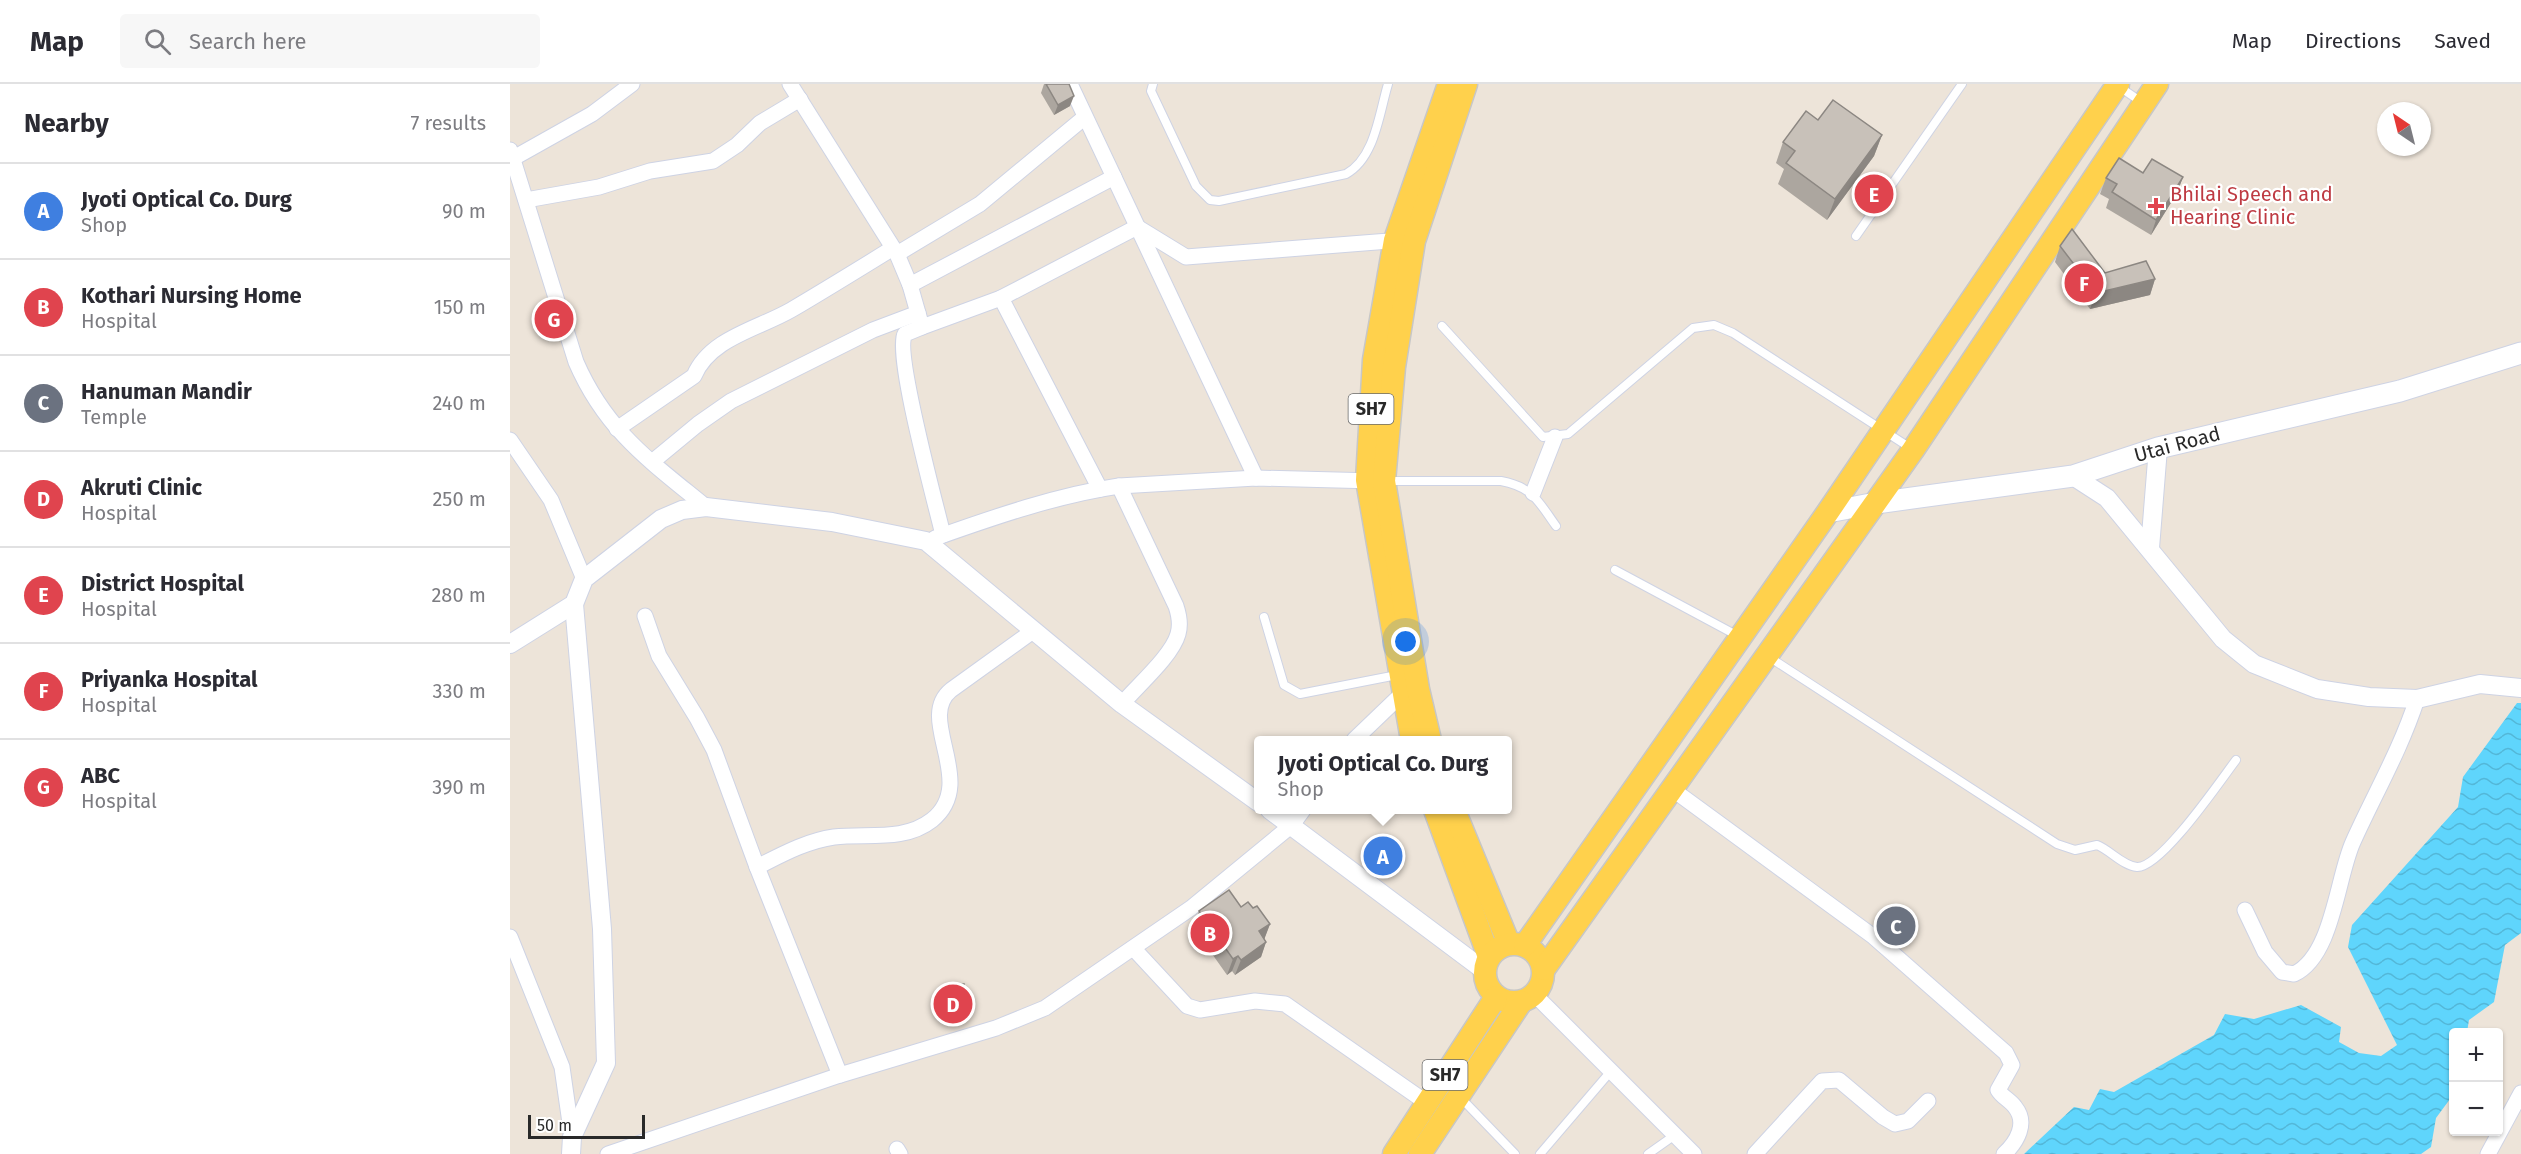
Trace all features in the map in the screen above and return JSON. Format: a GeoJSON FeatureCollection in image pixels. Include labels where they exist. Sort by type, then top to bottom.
{"type":"FeatureCollection","features":[{"type":"Feature","properties":{"kind":"main road","name":"SH7"},"geometry":{"type":"LineString","coordinates":[[1412,736],[1406,680],[1375,481],[1374,360],[1449,84]]}},
{"type":"Feature","properties":{"kind":"main road","name":"SH7"},"geometry":{"type":"LineString","coordinates":[[1405,241],[1466,84]]}},
{"type":"Feature","properties":{"kind":"main road"},"geometry":{"type":"LineString","coordinates":[[1517,945],[1741,637],[2117,84]]}},
{"type":"Feature","properties":{"kind":"main road"},"geometry":{"type":"LineString","coordinates":[[1544,969],[1913,450],[2157,84]]}},
{"type":"Feature","properties":{"kind":"main road","name":"Utai Road"},"geometry":{"type":"LineString","coordinates":[[1828,512],[1876,503],[2073,476],[2158,448],[2400,391],[2521,353]]}},
{"type":"Feature","properties":{"kind":"main road","name":"SH7"},"geometry":{"type":"LineString","coordinates":[[1406,680],[1428,736]]}},
{"type":"Feature","properties":{"kind":"main road"},"geometry":{"type":"LineString","coordinates":[[1436,814],[1487,964],[1487,985],[1496,996],[1507,1002],[1528,999]]}},
{"type":"Feature","properties":{"kind":"main road"},"geometry":{"type":"LineString","coordinates":[[1456,814],[1517,945]]}},
{"type":"Feature","properties":{"kind":"main road"},"geometry":{"type":"LineString","coordinates":[[1487,964],[1498,949],[1517,945],[1538,954],[1544,969]]}},
{"type":"Feature","properties":{"kind":"main road","name":"SH7"},"geometry":{"type":"LineString","coordinates":[[1420,1154],[1528,999],[1543,983],[1544,969]]}},
{"type":"Feature","properties":{"kind":"main road","name":"SH7"},"geometry":{"type":"LineString","coordinates":[[1394,1154],[1496,996]]}},
{"type":"Feature","properties":{"kind":"street"},"geometry":{"type":"LineString","coordinates":[[632,84],[592,114],[511,156],[576,362],[590,395],[617,429],[706,507]]}},
{"type":"Feature","properties":{"kind":"street"},"geometry":{"type":"LineString","coordinates":[[790,84],[895,251],[910,285],[920,320]]}},
{"type":"Feature","properties":{"kind":"street"},"geometry":{"type":"LineString","coordinates":[[1070,84],[1256,478]]}},
{"type":"Feature","properties":{"kind":"street"},"geometry":{"type":"LineString","coordinates":[[526,200],[599,187],[650,171],[713,161],[737,145],[760,123],[800,99]]}},
{"type":"Feature","properties":{"kind":"street"},"geometry":{"type":"LineString","coordinates":[[617,429],[694,376],[699,363],[741,334],[788,312],[980,204],[1085,117]]}},
{"type":"Feature","properties":{"kind":"street"},"geometry":{"type":"LineString","coordinates":[[910,285],[1114,177]]}},
{"type":"Feature","properties":{"kind":"street"},"geometry":{"type":"LineString","coordinates":[[1137,227],[1186,257],[1405,241]]}},
{"type":"Feature","properties":{"kind":"street"},"geometry":{"type":"LineString","coordinates":[[652,462],[698,424],[731,401],[873,330],[1001,298],[1137,227]]}},
{"type":"Feature","properties":{"kind":"street"},"geometry":{"type":"LineString","coordinates":[[1001,298],[1100,489]]}},
{"type":"Feature","properties":{"kind":"street"},"geometry":{"type":"LineString","coordinates":[[920,320],[905,334],[902,345],[943,535]]}},
{"type":"Feature","properties":{"kind":"street"},"geometry":{"type":"LineString","coordinates":[[1533,493],[1555,437]]}},
{"type":"Feature","properties":{"kind":"street"},"geometry":{"type":"LineString","coordinates":[[510,441],[551,500],[584,579]]}},
{"type":"Feature","properties":{"kind":"street"},"geometry":{"type":"LineString","coordinates":[[2150,548],[2158,448]]}},
{"type":"Feature","properties":{"kind":"street"},"geometry":{"type":"LineString","coordinates":[[2073,476],[2107,498],[2223,639],[2254,664],[2317,689],[2368,697],[2418,699],[2480,684],[2521,688]]}},
{"type":"Feature","properties":{"kind":"street"},"geometry":{"type":"LineString","coordinates":[[926,541],[1100,489],[1119,486],[1256,478],[1375,481]]}},
{"type":"Feature","properties":{"kind":"street"},"geometry":{"type":"LineString","coordinates":[[1119,486],[1180,619],[1178,634],[1171,648],[1122,704]]}},
{"type":"Feature","properties":{"kind":"street"},"geometry":{"type":"LineString","coordinates":[[572,1145],[606,1063],[602,929],[573,604],[584,579],[661,519],[682,510],[706,507],[832,522],[926,541],[1122,704],[1254,799]]}},
{"type":"Feature","properties":{"kind":"street"},"geometry":{"type":"LineString","coordinates":[[510,644],[573,604]]}},
{"type":"Feature","properties":{"kind":"street"},"geometry":{"type":"LineString","coordinates":[[645,616],[658,656],[714,750],[757,867],[840,1075]]}},
{"type":"Feature","properties":{"kind":"street"},"geometry":{"type":"LineString","coordinates":[[757,867],[814,842],[834,837],[902,833],[920,829],[933,819],[946,807],[951,790],[948,756],[939,712],[941,700],[951,690],[1032,631]]}},
{"type":"Feature","properties":{"kind":"street"},"geometry":{"type":"LineString","coordinates":[[1358,736],[1406,680]]}},
{"type":"Feature","properties":{"kind":"street"},"geometry":{"type":"LineString","coordinates":[[2245,910],[2265,952],[2282,972],[2294,974],[2307,965],[2331,919],[2353,843],[2394,762],[2418,699]]}},
{"type":"Feature","properties":{"kind":"street"},"geometry":{"type":"LineString","coordinates":[[1672,789],[1874,937],[2009,1056],[2012,1065],[1998,1090],[2015,1106],[2021,1119],[2021,1130],[2004,1154]]}},
{"type":"Feature","properties":{"kind":"street"},"geometry":{"type":"LineString","coordinates":[[1276,814],[1487,964]]}},
{"type":"Feature","properties":{"kind":"street"},"geometry":{"type":"LineString","coordinates":[[608,1154],[840,1075],[975,1034],[1045,1008],[1191,908],[1292,825],[1300,814]]}},
{"type":"Feature","properties":{"kind":"street"},"geometry":{"type":"LineString","coordinates":[[510,937],[562,1067],[572,1145]]}},
{"type":"Feature","properties":{"kind":"street"},"geometry":{"type":"LineString","coordinates":[[1134,949],[1187,1006],[1200,1010],[1254,1000],[1285,1004],[1427,1103]]}},
{"type":"Feature","properties":{"kind":"street"},"geometry":{"type":"LineString","coordinates":[[1528,999],[1611,1071],[1694,1154]]}},
{"type":"Feature","properties":{"kind":"street"},"geometry":{"type":"LineString","coordinates":[[1755,1154],[1822,1081],[1839,1080],[1883,1117],[1895,1124],[1908,1121],[1928,1101]]}},
{"type":"Feature","properties":{"kind":"street"},"geometry":{"type":"LineString","coordinates":[[2488,1154],[2521,1093]]}},
{"type":"Feature","properties":{"kind":"lane"},"geometry":{"type":"LineString","coordinates":[[1153,84],[1151,91],[1196,186],[1210,200],[1219,201],[1346,174],[1357,168],[1366,156],[1388,84]]}},
{"type":"Feature","properties":{"kind":"lane"},"geometry":{"type":"LineString","coordinates":[[1856,236],[1962,84]]}},
{"type":"Feature","properties":{"kind":"lane"},"geometry":{"type":"LineString","coordinates":[[2117,84],[2144,104]]}},
{"type":"Feature","properties":{"kind":"lane"},"geometry":{"type":"LineString","coordinates":[[1442,326],[1534,431],[1543,437],[1568,434],[1693,328],[1714,325],[1733,333],[1884,429],[1913,450]]}},
{"type":"Feature","properties":{"kind":"lane"},"geometry":{"type":"LineString","coordinates":[[1375,481],[1519,484],[1533,493],[1556,526]]}},
{"type":"Feature","properties":{"kind":"lane"},"geometry":{"type":"LineString","coordinates":[[1615,570],[1741,637]]}},
{"type":"Feature","properties":{"kind":"lane"},"geometry":{"type":"LineString","coordinates":[[1264,617],[1284,685],[1291,692],[1300,694],[1406,680]]}},
{"type":"Feature","properties":{"kind":"lane"},"geometry":{"type":"LineString","coordinates":[[1768,656],[2057,844],[2075,850],[2097,845],[2136,867],[2145,866],[2167,849],[2236,760]]}},
{"type":"Feature","properties":{"kind":"lane"},"geometry":{"type":"LineString","coordinates":[[1540,1154],[1611,1071]]}},
{"type":"Feature","properties":{"kind":"lane"},"geometry":{"type":"LineString","coordinates":[[1459,1096],[1515,1154]]}},
{"type":"Feature","properties":{"kind":"lane"},"geometry":{"type":"LineString","coordinates":[[1648,1154],[1675,1135]]}},
{"type":"Feature","properties":{"kind":"water"},"geometry":{"type":"Polygon","coordinates":[[[2517,703],[2521,703],[2521,933],[2505,945],[2494,1002],[2469,1020],[2468,1028],[2449,1028],[2449,1100],[2436,1118],[2431,1147],[2421,1154],[2024,1154],[2074,1107],[2089,1110],[2100,1089],[2114,1092],[2214,1035],[2225,1014],[2254,1019],[2301,1005],[2341,1027],[2339,1042],[2359,1053],[2381,1056],[2397,1045],[2348,947],[2352,925],[2458,807],[2463,777],[2517,703]]]}},
{"type":"Feature","properties":{"kind":"building"},"geometry":{"type":"Polygon","coordinates":[[[1046,84],[1069,84],[1074,96],[1058,105],[1046,84]]]}},
{"type":"Feature","properties":{"kind":"building"},"geometry":{"type":"Polygon","coordinates":[[[1833,100],[1882,135],[1835,199],[1786,163],[1795,151],[1783,142],[1806,111],[1818,120],[1833,100]]]}},
{"type":"Feature","properties":{"kind":"building"},"geometry":{"type":"Polygon","coordinates":[[[2119,158],[2143,173],[2152,159],[2183,177],[2156,220],[2112,192],[2117,184],[2106,178],[2119,158]]]}},
{"type":"Feature","properties":{"kind":"building"},"geometry":{"type":"Polygon","coordinates":[[[2072,229],[2105,273],[2146,261],[2155,279],[2096,293],[2060,246],[2072,229]]]}},
{"type":"Feature","properties":{"kind":"building"},"geometry":{"type":"Polygon","coordinates":[[[1229,890],[1241,907],[1248,902],[1253,908],[1257,906],[1270,924],[1259,931],[1266,942],[1241,960],[1238,956],[1233,959],[1199,911],[1229,890]]]}},
{"type":"Feature","properties":{"kind":"building"},"geometry":{"type":"Polygon","coordinates":[[[964,984],[964,1001],[948,1002],[947,985],[964,984]]]}},
{"type":"Feature","properties":{"kind":"place","name":"District Hospital"},"geometry":{"type":"Point","coordinates":[1874,194]}},
{"type":"Feature","properties":{"kind":"place","name":"Bhilai Speech and Hearing Clinic"},"geometry":{"type":"Point","coordinates":[2156,206]}},
{"type":"Feature","properties":{"kind":"place","name":"Priyanka Hospital"},"geometry":{"type":"Point","coordinates":[2084,283]}},
{"type":"Feature","properties":{"kind":"place","name":"ABC"},"geometry":{"type":"Point","coordinates":[554,319]}},
{"type":"Feature","properties":{"kind":"place","name":"Jyoti Optical Co. Durg"},"geometry":{"type":"Point","coordinates":[1383,856]}},
{"type":"Feature","properties":{"kind":"place","name":"Hanuman Mandir"},"geometry":{"type":"Point","coordinates":[1896,926]}},
{"type":"Feature","properties":{"kind":"place","name":"Kothari Nursing Home"},"geometry":{"type":"Point","coordinates":[1210,933]}},
{"type":"Feature","properties":{"kind":"place","name":"Akruti Clinic"},"geometry":{"type":"Point","coordinates":[953,1004]}}]}
